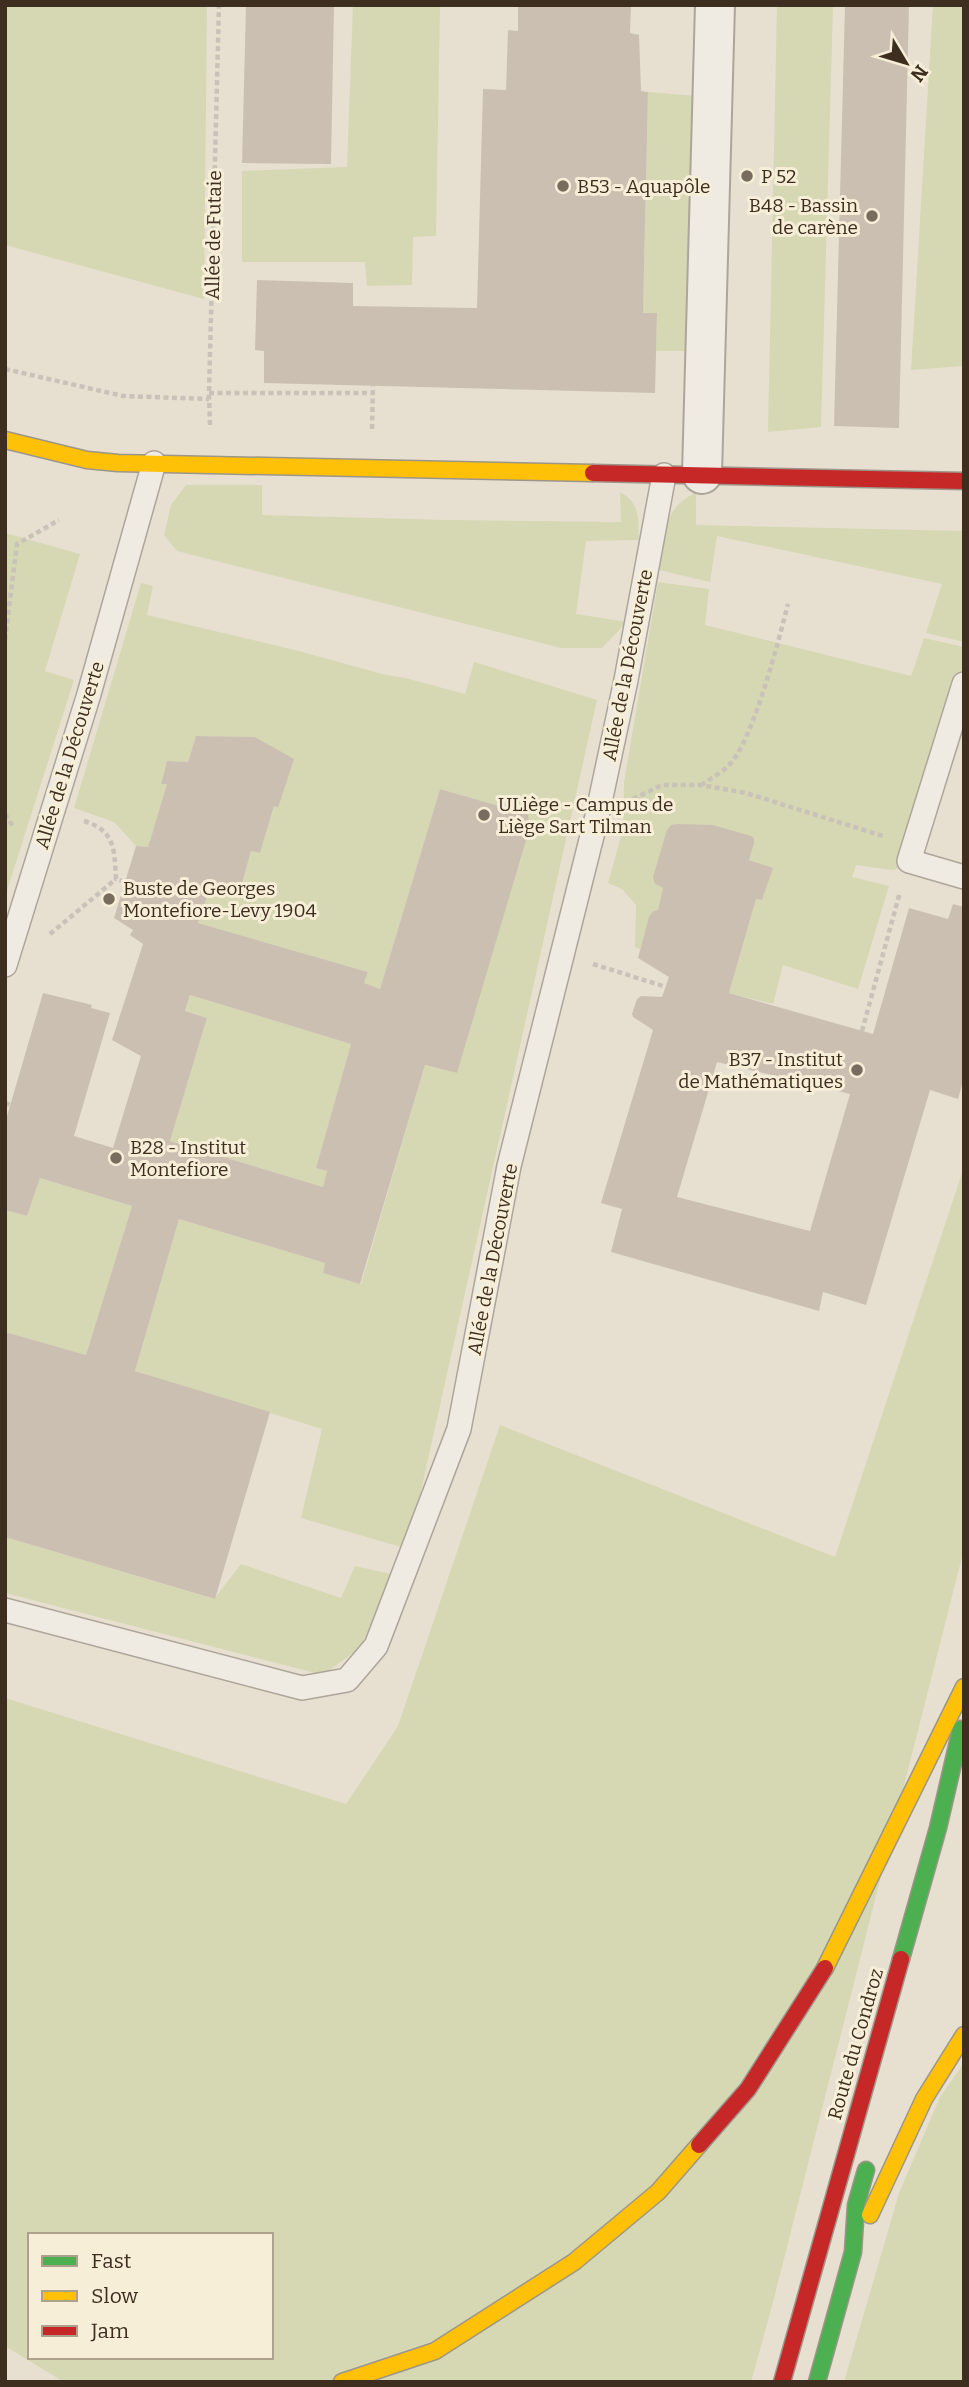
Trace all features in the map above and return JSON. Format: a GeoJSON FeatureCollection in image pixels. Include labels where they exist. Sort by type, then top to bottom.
{"type":"FeatureCollection","features":[{"type":"Feature","properties":{"kind":"main road"},"geometry":{"type":"LineString","coordinates":[[5,440],[87,460],[154,463],[964,481]]}},
{"type":"Feature","properties":{"kind":"main road"},"geometry":{"type":"LineString","coordinates":[[342,2382],[435,2351],[574,2262],[667,2182],[748,2089],[832,1958],[964,1687]]}},
{"type":"Feature","properties":{"kind":"main road","name":"Route du Condroz"},"geometry":{"type":"LineString","coordinates":[[782,2382],[938,1828],[964,1716]]}},
{"type":"Feature","properties":{"kind":"main road"},"geometry":{"type":"LineString","coordinates":[[817,2382],[853,2252],[924,2099],[964,2035]]}},
{"type":"Feature","properties":{"kind":"main road"},"geometry":{"type":"LineString","coordinates":[[853,2252],[856,2205],[871,2152]]}},
{"type":"Feature","properties":{"kind":"street"},"geometry":{"type":"LineString","coordinates":[[702,474],[715,5]]}},
{"type":"Feature","properties":{"kind":"lane","name":"Allée de la Découverte"},"geometry":{"type":"LineString","coordinates":[[8,958],[120,589],[154,463]]}},
{"type":"Feature","properties":{"kind":"lane","name":"Allée de la Découverte"},"geometry":{"type":"LineString","coordinates":[[5,1610],[302,1688],[346,1680],[376,1646],[459,1429],[509,1166],[597,816],[626,680],[664,475]]}},
{"type":"Feature","properties":{"kind":"lane"},"geometry":{"type":"LineString","coordinates":[[964,684],[911,853],[964,877]]}},
{"type":"Feature","properties":{"kind":"path","name":"Allée de Futaie"},"geometry":{"type":"LineString","coordinates":[[212,464],[209,393],[219,5]]}},
{"type":"Feature","properties":{"kind":"path"},"geometry":{"type":"LineString","coordinates":[[5,369],[123,396],[209,399]]}},
{"type":"Feature","properties":{"kind":"path"},"geometry":{"type":"LineString","coordinates":[[372,429],[373,386]]}},
{"type":"Feature","properties":{"kind":"path"},"geometry":{"type":"LineString","coordinates":[[209,393],[373,393]]}},
{"type":"Feature","properties":{"kind":"path"},"geometry":{"type":"LineString","coordinates":[[5,640],[17,544],[59,520]]}},
{"type":"Feature","properties":{"kind":"path"},"geometry":{"type":"LineString","coordinates":[[701,785],[730,766],[744,743],[773,660],[788,604]]}},
{"type":"Feature","properties":{"kind":"path"},"geometry":{"type":"LineString","coordinates":[[597,816],[663,785],[701,785],[746,793],[911,853],[862,1031]]}},
{"type":"Feature","properties":{"kind":"path"},"geometry":{"type":"LineString","coordinates":[[53,811],[98,825],[114,843],[116,879]]}},
{"type":"Feature","properties":{"kind":"path"},"geometry":{"type":"LineString","coordinates":[[5,814],[15,828]]}},
{"type":"Feature","properties":{"kind":"path"},"geometry":{"type":"LineString","coordinates":[[116,879],[125,882]]}},
{"type":"Feature","properties":{"kind":"path"},"geometry":{"type":"LineString","coordinates":[[8,958],[27,952],[116,879]]}},
{"type":"Feature","properties":{"kind":"path"},"geometry":{"type":"LineString","coordinates":[[562,955],[666,987]]}},
{"type":"Feature","properties":{"kind":"green space"},"geometry":{"type":"Polygon","coordinates":[[[5,5],[207,5],[204,299],[5,245],[5,5]]]}},
{"type":"Feature","properties":{"kind":"green space"},"geometry":{"type":"Polygon","coordinates":[[[353,5],[440,5],[436,236],[413,237],[412,285],[367,286],[365,262],[242,262],[242,171],[347,167],[353,5]]]}},
{"type":"Feature","properties":{"kind":"green space"},"geometry":{"type":"Polygon","coordinates":[[[777,5],[833,5],[821,427],[768,432],[777,5]]]}},
{"type":"Feature","properties":{"kind":"green space"},"geometry":{"type":"Polygon","coordinates":[[[933,5],[964,5],[964,366],[911,370],[933,5]]]}},
{"type":"Feature","properties":{"kind":"green space"},"geometry":{"type":"Polygon","coordinates":[[[648,92],[696,96],[692,351],[656,351],[657,313],[643,313],[648,92]]]}},
{"type":"Feature","properties":{"kind":"green space"},"geometry":{"type":"Polygon","coordinates":[[[186,485],[262,485],[262,515],[448,520],[621,522],[620,492],[632,501],[635,507],[639,540],[586,541],[576,614],[627,622],[602,648],[561,648],[177,551],[164,535],[171,505],[186,485]]]}},
{"type":"Feature","properties":{"kind":"green space"},"geometry":{"type":"Polygon","coordinates":[[[696,493],[696,525],[964,531],[964,642],[926,633],[942,584],[717,536],[710,582],[659,570],[664,535],[671,515],[677,506],[696,493]]]}},
{"type":"Feature","properties":{"kind":"green space"},"geometry":{"type":"Polygon","coordinates":[[[5,533],[80,554],[45,671],[74,680],[5,897],[5,533]]]}},
{"type":"Feature","properties":{"kind":"green space"},"geometry":{"type":"Polygon","coordinates":[[[658,582],[709,589],[705,625],[911,676],[924,638],[964,647],[964,671],[903,868],[892,870],[856,865],[852,877],[889,886],[858,989],[783,965],[773,1004],[729,993],[756,899],[762,900],[772,868],[749,860],[754,838],[713,825],[671,825],[655,884],[663,888],[658,910],[653,911],[640,949],[635,947],[636,905],[622,889],[608,883],[623,829],[624,782],[658,582]]]}},
{"type":"Feature","properties":{"kind":"green space"},"geometry":{"type":"Polygon","coordinates":[[[141,583],[153,586],[147,615],[465,694],[474,662],[597,700],[408,1549],[301,1518],[322,1429],[135,1371],[179,1219],[325,1263],[323,1273],[361,1284],[425,1065],[457,1073],[516,829],[526,825],[528,814],[521,808],[504,803],[499,806],[440,789],[380,989],[364,983],[368,972],[198,923],[209,891],[240,891],[251,851],[260,853],[274,806],[278,808],[293,759],[255,737],[196,736],[188,762],[167,761],[161,783],[167,784],[148,847],[136,846],[114,822],[74,808],[141,583]]]}},
{"type":"Feature","properties":{"kind":"green space"},"geometry":{"type":"Polygon","coordinates":[[[190,995],[351,1044],[316,1168],[327,1171],[323,1187],[170,1141],[207,1018],[185,1011],[190,995]]]}},
{"type":"Feature","properties":{"kind":"green space"},"geometry":{"type":"Polygon","coordinates":[[[964,1167],[964,1549],[751,2382],[64,2382],[5,2346],[5,1698],[346,1804],[398,1726],[500,1425],[835,1557],[964,1167]]]}},
{"type":"Feature","properties":{"kind":"green space"},"geometry":{"type":"Polygon","coordinates":[[[40,1178],[132,1206],[86,1355],[5,1332],[5,1210],[27,1216],[40,1178]]]}},
{"type":"Feature","properties":{"kind":"green space"},"geometry":{"type":"Polygon","coordinates":[[[5,1537],[214,1599],[241,1564],[341,1598],[355,1566],[391,1574],[361,1647],[323,1675],[5,1593],[5,1537]]]}},
{"type":"Feature","properties":{"kind":"green space"},"geometry":{"type":"Polygon","coordinates":[[[964,2063],[964,2382],[844,2382],[899,2193],[940,2097],[964,2063]]]}},
{"type":"Feature","properties":{"kind":"building"},"geometry":{"type":"Polygon","coordinates":[[[246,5],[334,5],[331,164],[242,163],[246,5]]]}},
{"type":"Feature","properties":{"kind":"building","name":"B53 - Aquapôle"},"geometry":{"type":"Polygon","coordinates":[[[518,5],[631,5],[630,33],[639,35],[641,91],[648,92],[643,313],[657,313],[655,393],[264,383],[264,351],[255,350],[257,280],[353,283],[353,306],[477,308],[483,89],[506,90],[508,30],[518,31],[518,5]]]}},
{"type":"Feature","properties":{"kind":"building","name":"B48 - Bassin de carène"},"geometry":{"type":"Polygon","coordinates":[[[845,5],[909,5],[899,428],[834,426],[845,5]]]}},
{"type":"Feature","properties":{"kind":"building","name":"B28 - Institut Montefiore"},"geometry":{"type":"Polygon","coordinates":[[[196,736],[255,737],[294,759],[278,808],[274,806],[260,853],[251,851],[240,891],[209,891],[198,923],[368,972],[364,983],[380,989],[440,789],[499,806],[504,803],[521,808],[528,814],[529,822],[525,827],[516,829],[515,834],[527,837],[457,1073],[425,1065],[360,1284],[323,1273],[325,1263],[179,1219],[135,1371],[270,1412],[215,1599],[5,1537],[5,1332],[86,1355],[132,1206],[40,1178],[27,1216],[5,1210],[5,1123],[43,993],[92,1005],[91,1008],[110,1013],[74,1136],[113,1148],[141,1056],[112,1040],[143,944],[130,935],[133,930],[114,918],[136,846],[148,847],[167,784],[161,784],[167,761],[188,762],[196,736]],[[190,995],[185,1011],[207,1018],[170,1141],[323,1187],[327,1171],[316,1168],[351,1044],[190,995]]]}},
{"type":"Feature","properties":{"kind":"building","name":"B37 - Institut de Mathématiques"},"geometry":{"type":"Polygon","coordinates":[[[671,825],[713,825],[751,836],[754,838],[754,844],[749,860],[773,868],[762,900],[756,899],[729,993],[873,1034],[909,908],[948,919],[953,904],[964,907],[964,1078],[958,1099],[930,1090],[866,1305],[823,1292],[819,1311],[611,1252],[622,1209],[601,1203],[653,1030],[632,1014],[637,999],[641,996],[662,997],[669,977],[638,958],[649,917],[653,911],[658,910],[663,888],[655,884],[653,877],[667,830],[671,825]],[[717,1062],[677,1197],[810,1231],[850,1094],[717,1062]]]}},
{"type":"Feature","properties":{"kind":"traffic: fast"},"geometry":{"type":"LineString","coordinates":[[901,1959],[938,1828],[961,1729]]}},
{"type":"Feature","properties":{"kind":"traffic: fast"},"geometry":{"type":"LineString","coordinates":[[817,2382],[853,2252],[856,2205],[866,2170]]}},
{"type":"Feature","properties":{"kind":"traffic: slow"},"geometry":{"type":"LineString","coordinates":[[5,440],[87,460],[118,463],[593,473]]}},
{"type":"Feature","properties":{"kind":"traffic: slow"},"geometry":{"type":"LineString","coordinates":[[825,1968],[964,1687]]}},
{"type":"Feature","properties":{"kind":"traffic: slow"},"geometry":{"type":"LineString","coordinates":[[870,2215],[924,2099],[964,2035]]}},
{"type":"Feature","properties":{"kind":"traffic: slow"},"geometry":{"type":"LineString","coordinates":[[342,2382],[435,2351],[574,2262],[658,2192],[699,2145]]}},
{"type":"Feature","properties":{"kind":"traffic: jam"},"geometry":{"type":"LineString","coordinates":[[593,473],[964,481]]}},
{"type":"Feature","properties":{"kind":"traffic: jam"},"geometry":{"type":"LineString","coordinates":[[782,2382],[901,1959]]}},
{"type":"Feature","properties":{"kind":"traffic: jam"},"geometry":{"type":"LineString","coordinates":[[699,2145],[748,2089],[825,1968]]}},
{"type":"Feature","properties":{"kind":"place","name":"P 52"},"geometry":{"type":"Point","coordinates":[747,176]}},
{"type":"Feature","properties":{"kind":"place","name":"B53 - Aquapôle"},"geometry":{"type":"Point","coordinates":[563,186]}},
{"type":"Feature","properties":{"kind":"place","name":"B48 - Bassin de carène"},"geometry":{"type":"Point","coordinates":[872,216]}},
{"type":"Feature","properties":{"kind":"place","name":"ULiège - Campus de Liège Sart Tilman"},"geometry":{"type":"Point","coordinates":[484,815]}},
{"type":"Feature","properties":{"kind":"place","name":"Buste de Georges Montefiore-Levy 1904"},"geometry":{"type":"Point","coordinates":[109,899]}},
{"type":"Feature","properties":{"kind":"place","name":"B37 - Institut de Mathématiques"},"geometry":{"type":"Point","coordinates":[857,1070]}},
{"type":"Feature","properties":{"kind":"place","name":"B28 - Institut Montefiore"},"geometry":{"type":"Point","coordinates":[116,1158]}}]}
